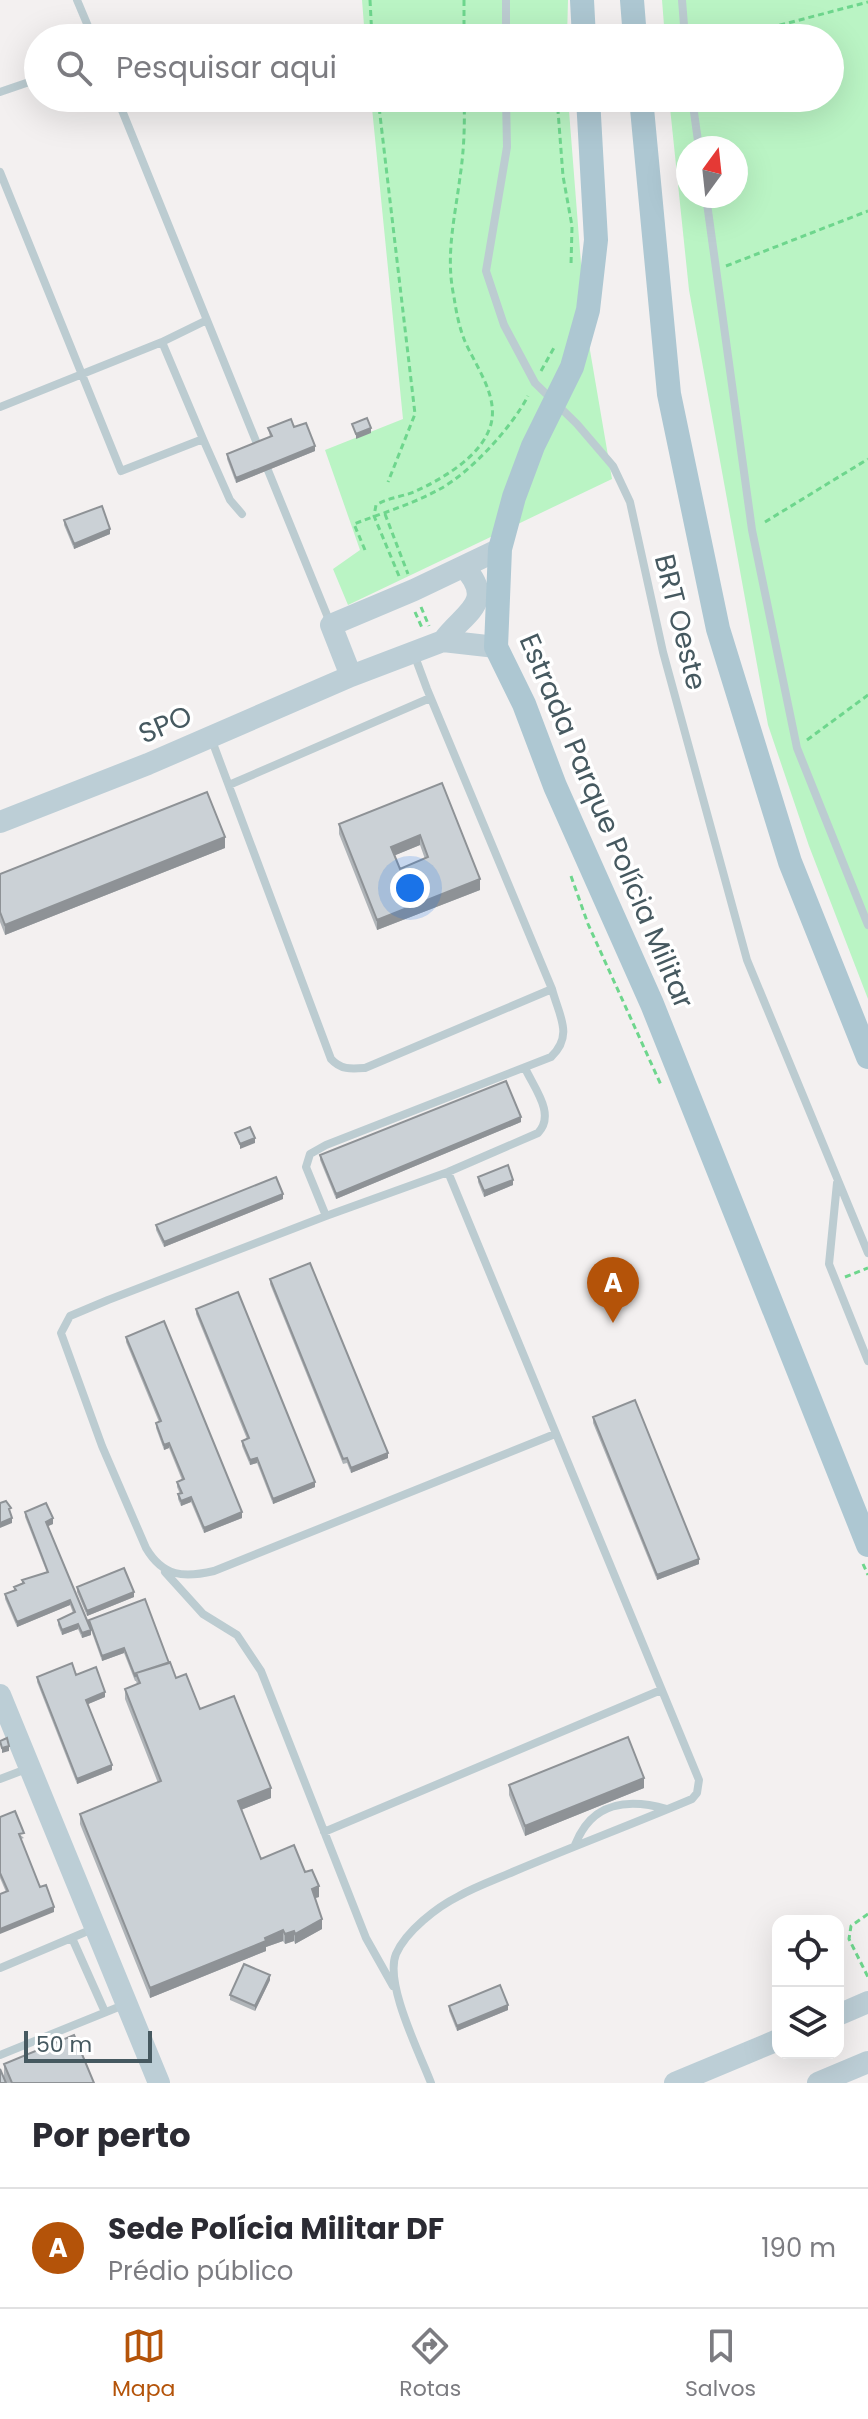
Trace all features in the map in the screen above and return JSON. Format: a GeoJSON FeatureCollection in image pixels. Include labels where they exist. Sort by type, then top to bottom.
{"type":"FeatureCollection","features":[{"type":"Feature","properties":{"kind":"main road"},"geometry":{"type":"LineString","coordinates":[[582,0],[583,24]]}},
{"type":"Feature","properties":{"kind":"main road"},"geometry":{"type":"LineString","coordinates":[[632,0],[634,24]]}},
{"type":"Feature","properties":{"kind":"main road","name":"Estrada Parque Polícia Militar"},"geometry":{"type":"LineString","coordinates":[[589,112],[596,240],[588,310],[572,367],[533,446],[514,497],[500,549],[496,647],[524,704],[555,786],[652,1004],[868,1545]]}},
{"type":"Feature","properties":{"kind":"main road"},"geometry":{"type":"LineString","coordinates":[[642,112],[669,394],[718,629],[790,862],[868,1057]]}},
{"type":"Feature","properties":{"kind":"street"},"geometry":{"type":"LineString","coordinates":[[351,676],[331,625],[500,549]]}},
{"type":"Feature","properties":{"kind":"street"},"geometry":{"type":"LineString","coordinates":[[443,641],[454,626],[471,613],[478,601],[472,575],[464,567]]}},
{"type":"Feature","properties":{"kind":"street","name":"SPO"},"geometry":{"type":"LineString","coordinates":[[0,822],[443,641],[496,647]]}},
{"type":"Feature","properties":{"kind":"street"},"geometry":{"type":"LineString","coordinates":[[0,1695],[6,1726],[29,1768],[159,2083]]}},
{"type":"Feature","properties":{"kind":"street"},"geometry":{"type":"LineString","coordinates":[[844,2012],[868,2002]]}},
{"type":"Feature","properties":{"kind":"street"},"geometry":{"type":"LineString","coordinates":[[675,2083],[772,2043]]}},
{"type":"Feature","properties":{"kind":"street"},"geometry":{"type":"LineString","coordinates":[[818,2083],[868,2062]]}},
{"type":"Feature","properties":{"kind":"lane"},"geometry":{"type":"LineString","coordinates":[[77,0],[87,24]]}},
{"type":"Feature","properties":{"kind":"lane"},"geometry":{"type":"LineString","coordinates":[[506,0],[506,24]]}},
{"type":"Feature","properties":{"kind":"lane"},"geometry":{"type":"LineString","coordinates":[[682,0],[684,24]]}},
{"type":"Feature","properties":{"kind":"lane"},"geometry":{"type":"LineString","coordinates":[[0,92],[24,84]]}},
{"type":"Feature","properties":{"kind":"lane"},"geometry":{"type":"LineString","coordinates":[[123,112],[331,625]]}},
{"type":"Feature","properties":{"kind":"lane","name":"BRT Oeste"},"geometry":{"type":"LineString","coordinates":[[506,112],[507,147],[486,271],[504,325],[535,383],[613,466],[630,502],[663,652],[747,960],[868,1253]]}},
{"type":"Feature","properties":{"kind":"lane"},"geometry":{"type":"LineString","coordinates":[[694,112],[697,136]]}},
{"type":"Feature","properties":{"kind":"lane"},"geometry":{"type":"LineString","coordinates":[[0,172],[121,471],[203,439]]}},
{"type":"Feature","properties":{"kind":"lane"},"geometry":{"type":"LineString","coordinates":[[708,208],[752,530],[797,748],[868,925]]}},
{"type":"Feature","properties":{"kind":"lane"},"geometry":{"type":"LineString","coordinates":[[0,407],[162,342],[207,320]]}},
{"type":"Feature","properties":{"kind":"lane"},"geometry":{"type":"LineString","coordinates":[[162,342],[230,500],[242,514]]}},
{"type":"Feature","properties":{"kind":"lane"},"geometry":{"type":"LineString","coordinates":[[326,1216],[306,1167],[310,1154],[551,1057],[564,1043],[565,1034],[552,989],[414,653]]}},
{"type":"Feature","properties":{"kind":"lane"},"geometry":{"type":"LineString","coordinates":[[229,785],[430,698]]}},
{"type":"Feature","properties":{"kind":"lane"},"geometry":{"type":"LineString","coordinates":[[210,737],[331,1059],[339,1066],[365,1068],[552,989]]}},
{"type":"Feature","properties":{"kind":"lane"},"geometry":{"type":"LineString","coordinates":[[398,1995],[366,1938],[261,1671],[237,1635],[203,1614],[146,1548],[102,1446],[61,1333],[70,1316],[108,1300],[448,1172],[531,1137],[541,1130],[546,1113],[525,1068]]}},
{"type":"Feature","properties":{"kind":"lane"},"geometry":{"type":"LineString","coordinates":[[431,2083],[394,1977],[396,1955],[410,1935],[458,1896],[694,1797],[699,1780],[448,1172]]}},
{"type":"Feature","properties":{"kind":"lane","name":"BRT Oeste"},"geometry":{"type":"LineString","coordinates":[[837,1178],[829,1264],[868,1361]]}},
{"type":"Feature","properties":{"kind":"lane"},"geometry":{"type":"LineString","coordinates":[[162,1568],[184,1576],[214,1571],[555,1434]]}},
{"type":"Feature","properties":{"kind":"lane"},"geometry":{"type":"LineString","coordinates":[[324,1832],[661,1690]]}},
{"type":"Feature","properties":{"kind":"lane"},"geometry":{"type":"LineString","coordinates":[[0,1779],[29,1768]]}},
{"type":"Feature","properties":{"kind":"lane"},"geometry":{"type":"LineString","coordinates":[[575,1845],[587,1824],[614,1806],[643,1802],[668,1809]]}},
{"type":"Feature","properties":{"kind":"lane"},"geometry":{"type":"LineString","coordinates":[[0,1968],[96,1928]]}},
{"type":"Feature","properties":{"kind":"lane"},"geometry":{"type":"LineString","coordinates":[[72,1938],[105,2012]]}},
{"type":"Feature","properties":{"kind":"lane"},"geometry":{"type":"LineString","coordinates":[[0,2055],[127,2003]]}},
{"type":"Feature","properties":{"kind":"path"},"geometry":{"type":"LineString","coordinates":[[370,0],[371,24]]}},
{"type":"Feature","properties":{"kind":"path"},"geometry":{"type":"LineString","coordinates":[[464,0],[464,24]]}},
{"type":"Feature","properties":{"kind":"path"},"geometry":{"type":"LineString","coordinates":[[784,24],[868,2]]}},
{"type":"Feature","properties":{"kind":"path"},"geometry":{"type":"LineString","coordinates":[[380,112],[415,414],[388,482]]}},
{"type":"Feature","properties":{"kind":"path"},"geometry":{"type":"LineString","coordinates":[[374,516],[376,505],[445,476],[477,448],[489,430],[493,412],[491,398],[463,337],[453,296],[449,260],[461,174],[463,112]]}},
{"type":"Feature","properties":{"kind":"path"},"geometry":{"type":"LineString","coordinates":[[558,112],[563,176],[572,226],[571,274]]}},
{"type":"Feature","properties":{"kind":"path"},"geometry":{"type":"LineString","coordinates":[[716,270],[868,211]]}},
{"type":"Feature","properties":{"kind":"path"},"geometry":{"type":"LineString","coordinates":[[365,550],[354,524],[440,489],[467,469],[489,448],[524,403],[557,342]]}},
{"type":"Feature","properties":{"kind":"path"},"geometry":{"type":"LineString","coordinates":[[752,530],[868,459]]}},
{"type":"Feature","properties":{"kind":"path"},"geometry":{"type":"LineString","coordinates":[[797,748],[868,695]]}},
{"type":"Feature","properties":{"kind":"path"},"geometry":{"type":"LineString","coordinates":[[567,867],[573,881]]}},
{"type":"Feature","properties":{"kind":"path"},"geometry":{"type":"LineString","coordinates":[[868,1914],[851,1926],[849,1939],[868,1977]]}},
{"type":"Feature","properties":{"kind":"green space"},"geometry":{"type":"Polygon","coordinates":[[[362,0],[568,0],[567,24],[364,24],[362,0]]]}},
{"type":"Feature","properties":{"kind":"green space"},"geometry":{"type":"Polygon","coordinates":[[[662,0],[868,0],[868,999],[809,846],[768,725],[689,290],[680,208],[748,208],[748,136],[676,136],[676,165],[670,112],[844,112],[844,24],[664,24],[662,0]]]}},
{"type":"Feature","properties":{"kind":"green space"},"geometry":{"type":"Polygon","coordinates":[[[372,112],[569,112],[586,327],[612,479],[348,605],[333,569],[360,550],[325,450],[403,419],[372,112]]]}},
{"type":"Feature","properties":{"kind":"building"},"geometry":{"type":"Polygon","coordinates":[[[367,418],[371,428],[356,434],[352,424],[367,418]]]}},
{"type":"Feature","properties":{"kind":"building"},"geometry":{"type":"Polygon","coordinates":[[[291,419],[294,427],[306,423],[315,446],[236,478],[227,454],[272,436],[268,428],[291,419]]]}},
{"type":"Feature","properties":{"kind":"building"},"geometry":{"type":"Polygon","coordinates":[[[102,506],[110,529],[74,544],[64,520],[102,506]]]}},
{"type":"Feature","properties":{"kind":"building"},"geometry":{"type":"Polygon","coordinates":[[[442,783],[480,879],[377,920],[339,824],[442,783]],[[420,835],[391,847],[400,869],[428,857],[420,835]]]}},
{"type":"Feature","properties":{"kind":"building"},"geometry":{"type":"Polygon","coordinates":[[[207,792],[225,837],[5,925],[0,912],[0,874],[207,792]]]}},
{"type":"Feature","properties":{"kind":"building"},"geometry":{"type":"Polygon","coordinates":[[[506,1081],[521,1117],[336,1194],[320,1155],[506,1081]]]}},
{"type":"Feature","properties":{"kind":"building"},"geometry":{"type":"Polygon","coordinates":[[[250,1127],[255,1138],[240,1144],[235,1133],[250,1127]]]}},
{"type":"Feature","properties":{"kind":"building"},"geometry":{"type":"Polygon","coordinates":[[[508,1165],[513,1180],[484,1191],[478,1177],[508,1165]]]}},
{"type":"Feature","properties":{"kind":"building"},"geometry":{"type":"Polygon","coordinates":[[[276,1177],[283,1194],[164,1242],[156,1225],[276,1177]]]}},
{"type":"Feature","properties":{"kind":"building"},"geometry":{"type":"Polygon","coordinates":[[[310,1263],[388,1453],[351,1468],[347,1458],[343,1459],[270,1279],[310,1263]]]}},
{"type":"Feature","properties":{"kind":"building"},"geometry":{"type":"Polygon","coordinates":[[[238,1292],[315,1482],[273,1499],[257,1458],[250,1460],[242,1441],[249,1438],[196,1309],[238,1292]]]}},
{"type":"Feature","properties":{"kind":"building"},"geometry":{"type":"Polygon","coordinates":[[[164,1321],[242,1512],[204,1528],[191,1497],[181,1501],[178,1494],[182,1493],[177,1482],[184,1479],[169,1443],[164,1445],[156,1423],[161,1421],[126,1337],[164,1321]]]}},
{"type":"Feature","properties":{"kind":"building"},"geometry":{"type":"Polygon","coordinates":[[[635,1400],[699,1559],[657,1575],[593,1417],[635,1400]]]}},
{"type":"Feature","properties":{"kind":"building"},"geometry":{"type":"Polygon","coordinates":[[[6,1501],[12,1518],[0,1523],[0,1503],[6,1501]]]}},
{"type":"Feature","properties":{"kind":"building"},"geometry":{"type":"Polygon","coordinates":[[[46,1503],[53,1518],[46,1522],[91,1630],[82,1633],[78,1624],[62,1630],[58,1620],[75,1612],[70,1600],[17,1622],[5,1594],[16,1590],[14,1587],[24,1583],[22,1580],[48,1572],[25,1512],[46,1503]]]}},
{"type":"Feature","properties":{"kind":"building"},"geometry":{"type":"Polygon","coordinates":[[[124,1568],[134,1592],[87,1611],[77,1587],[124,1568]]]}},
{"type":"Feature","properties":{"kind":"building"},"geometry":{"type":"Polygon","coordinates":[[[145,1599],[169,1663],[136,1673],[135,1676],[124,1648],[102,1656],[89,1620],[145,1599]]]}},
{"type":"Feature","properties":{"kind":"building"},"geometry":{"type":"Polygon","coordinates":[[[170,1662],[176,1678],[186,1674],[200,1709],[234,1696],[271,1788],[238,1801],[261,1859],[294,1845],[305,1872],[312,1870],[319,1886],[312,1889],[322,1919],[295,1934],[294,1931],[285,1934],[283,1930],[265,1938],[266,1941],[150,1988],[80,1814],[161,1781],[125,1689],[140,1683],[136,1673],[170,1662]]]}},
{"type":"Feature","properties":{"kind":"building"},"geometry":{"type":"Polygon","coordinates":[[[72,1663],[76,1675],[96,1667],[105,1692],[86,1700],[112,1765],[77,1779],[37,1677],[72,1663]]]}},
{"type":"Feature","properties":{"kind":"building"},"geometry":{"type":"Polygon","coordinates":[[[628,1737],[644,1778],[525,1826],[509,1785],[628,1737]]]}},
{"type":"Feature","properties":{"kind":"building"},"geometry":{"type":"Polygon","coordinates":[[[7,1738],[9,1746],[2,1748],[0,1741],[7,1738]]]}},
{"type":"Feature","properties":{"kind":"building"},"geometry":{"type":"Polygon","coordinates":[[[15,1811],[24,1833],[19,1834],[40,1887],[46,1885],[54,1907],[0,1929],[0,1894],[8,1891],[0,1873],[0,1817],[15,1811]]]}},
{"type":"Feature","properties":{"kind":"building"},"geometry":{"type":"Polygon","coordinates":[[[244,1964],[270,1975],[255,2006],[230,1995],[244,1964]]]}},
{"type":"Feature","properties":{"kind":"building"},"geometry":{"type":"Polygon","coordinates":[[[500,1985],[508,2005],[457,2026],[449,2006],[500,1985]]]}},
{"type":"Feature","properties":{"kind":"building"},"geometry":{"type":"Polygon","coordinates":[[[74,2035],[94,2083],[12,2083],[4,2064],[74,2035]]]}},
{"type":"Feature","properties":{"kind":"building"},"geometry":{"type":"Polygon","coordinates":[[[0,2069],[6,2083],[0,2083],[0,2069]]]}},
{"type":"Feature","properties":{"kind":"place","name":"Sede Polícia Militar DF"},"geometry":{"type":"Point","coordinates":[613,1323]}}]}
